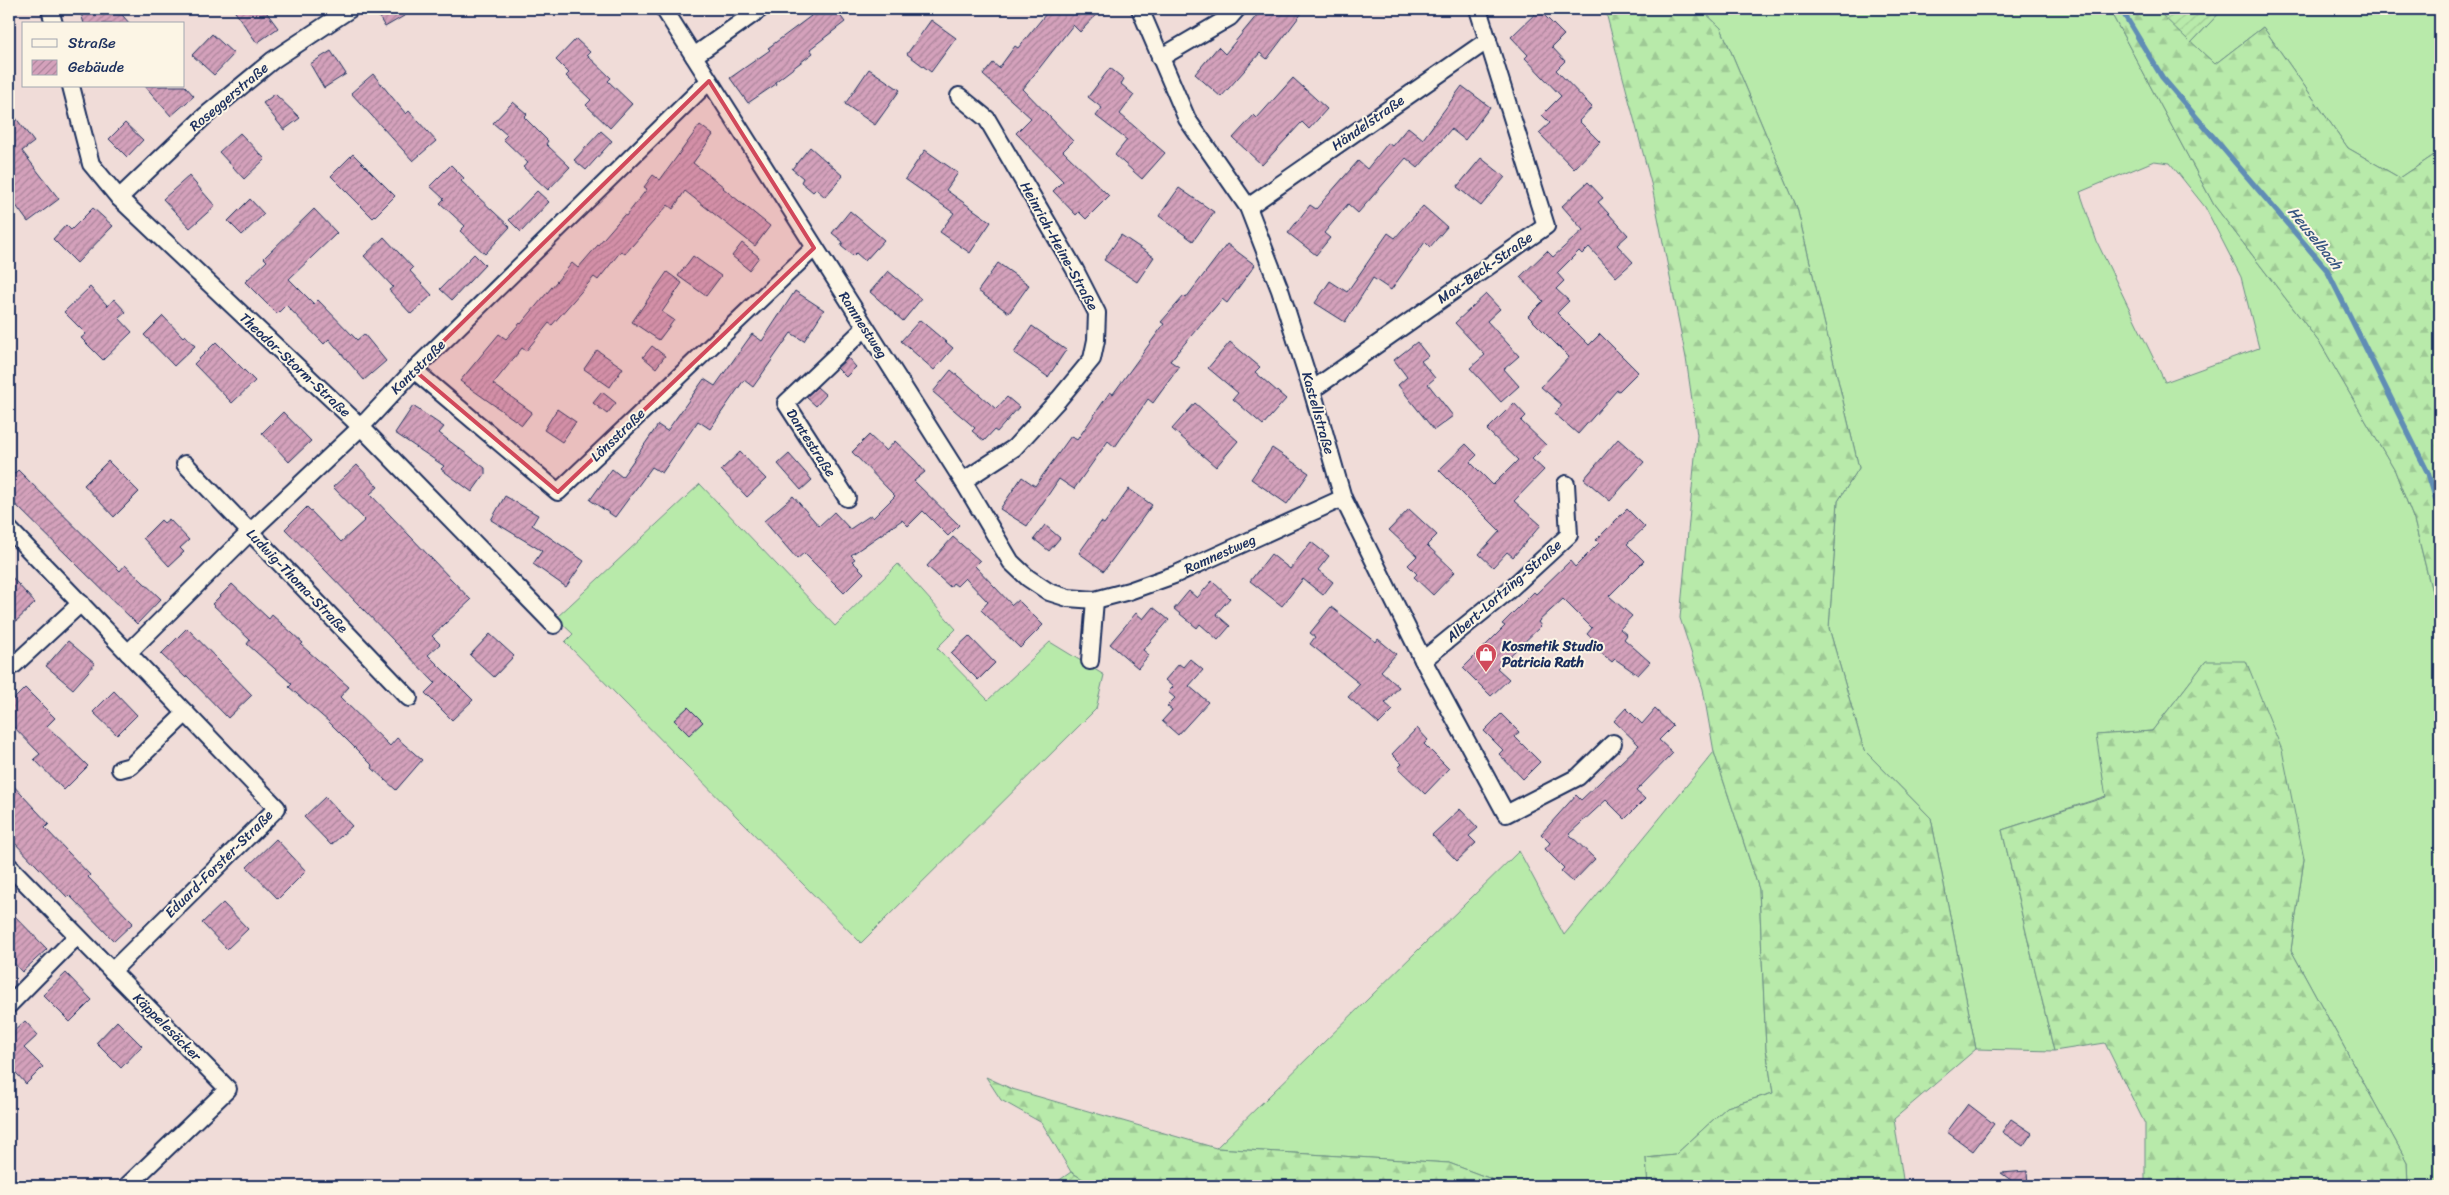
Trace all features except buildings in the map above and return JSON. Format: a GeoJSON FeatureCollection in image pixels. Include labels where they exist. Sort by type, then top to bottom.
{"type":"FeatureCollection","features":[{"type":"Feature","properties":{"kind":"street"},"geometry":{"type":"LineString","coordinates":[[50,9],[53,22]]}},
{"type":"Feature","properties":{"kind":"street","name":"Roseggerstraße"},"geometry":{"type":"LineString","coordinates":[[119,198],[205,116],[273,60],[350,9]]}},
{"type":"Feature","properties":{"kind":"street","name":"Ramnestweg"},"geometry":{"type":"LineString","coordinates":[[664,9],[963,481],[1011,562],[1028,578],[1049,592],[1068,598],[1095,600],[1129,591],[1174,574],[1343,498]]}},
{"type":"Feature","properties":{"kind":"street"},"geometry":{"type":"LineString","coordinates":[[694,56],[760,9]]}},
{"type":"Feature","properties":{"kind":"street","name":"Kastellstraße"},"geometry":{"type":"LineString","coordinates":[[1140,9],[1187,119],[1248,207],[1280,290],[1312,390],[1343,498],[1423,660],[1506,814],[1578,777],[1612,743]]}},
{"type":"Feature","properties":{"kind":"street"},"geometry":{"type":"LineString","coordinates":[[1160,58],[1230,17],[1237,9]]}},
{"type":"Feature","properties":{"kind":"street","name":"Max-Beck-Straße"},"geometry":{"type":"LineString","coordinates":[[1312,390],[1546,226],[1478,9]]}},
{"type":"Feature","properties":{"kind":"street","name":"Händelstraße"},"geometry":{"type":"LineString","coordinates":[[1248,207],[1488,40]]}},
{"type":"Feature","properties":{"kind":"street","name":"Kantstraße"},"geometry":{"type":"LineString","coordinates":[[128,653],[250,532],[361,427],[414,370],[709,81]]}},
{"type":"Feature","properties":{"kind":"street","name":"Theodor-Storm-Straße"},"geometry":{"type":"LineString","coordinates":[[72,88],[92,164],[119,198],[361,427],[554,624]]}},
{"type":"Feature","properties":{"kind":"street","name":"Heinrich-Heine-Straße"},"geometry":{"type":"LineString","coordinates":[[959,96],[987,119],[1074,268],[1097,313],[1096,340],[1092,358],[1059,399],[1014,448],[963,481]]}},
{"type":"Feature","properties":{"kind":"street","name":"Lönsstraße"},"geometry":{"type":"LineString","coordinates":[[414,370],[558,492],[814,248]]}},
{"type":"Feature","properties":{"kind":"street","name":"Dantestraße"},"geometry":{"type":"LineString","coordinates":[[847,498],[786,403],[865,328]]}},
{"type":"Feature","properties":{"kind":"street","name":"Ludwig-Thoma-Straße"},"geometry":{"type":"LineString","coordinates":[[185,464],[410,698]]}},
{"type":"Feature","properties":{"kind":"street","name":"Albert-Lortzing-Straße"},"geometry":{"type":"LineString","coordinates":[[1423,660],[1508,591],[1569,535],[1566,484]]}},
{"type":"Feature","properties":{"kind":"street","name":"Eduard-Forster-Straße"},"geometry":{"type":"LineString","coordinates":[[9,529],[277,808],[112,971]]}},
{"type":"Feature","properties":{"kind":"street"},"geometry":{"type":"LineString","coordinates":[[1090,661],[1095,600]]}},
{"type":"Feature","properties":{"kind":"street"},"geometry":{"type":"LineString","coordinates":[[14,665],[81,603]]}},
{"type":"Feature","properties":{"kind":"street"},"geometry":{"type":"LineString","coordinates":[[120,769],[131,766],[186,713]]}},
{"type":"Feature","properties":{"kind":"street","name":"Käppelesäcker"},"geometry":{"type":"LineString","coordinates":[[9,866],[228,1089],[127,1186]]}},
{"type":"Feature","properties":{"kind":"street"},"geometry":{"type":"LineString","coordinates":[[9,1004],[77,936]]}},
{"type":"Feature","properties":{"kind":"highlighted area"},"geometry":{"type":"Polygon","coordinates":[[[709,81],[814,248],[558,492],[414,370],[709,81]]]}},
{"type":"Feature","properties":{"kind":"green space"},"geometry":{"type":"Polygon","coordinates":[[[1605,9],[1701,9],[1721,28],[1797,208],[1859,468],[1838,501],[1829,628],[1864,750],[1931,818],[1976,1049],[1894,1119],[1904,1186],[1648,1186],[1646,1158],[1675,1155],[1727,1107],[1773,1093],[1766,1049],[1759,889],[1714,752],[1703,689],[1680,618],[1697,435],[1686,358],[1652,187],[1605,9]]]}},
{"type":"Feature","properties":{"kind":"green space"},"geometry":{"type":"Polygon","coordinates":[[[1701,9],[2109,9],[2214,205],[2322,346],[2395,471],[2414,520],[2440,624],[2440,1186],[2408,1186],[2407,1162],[2291,950],[2304,859],[2206,661],[2152,731],[2097,735],[2106,796],[2002,830],[2054,1051],[1976,1049],[1931,818],[1864,750],[1829,628],[1838,501],[1859,468],[1797,208],[1721,28],[1701,9]],[[2154,161],[2080,192],[2097,242],[2165,382],[2259,348],[2241,277],[2205,207],[2170,163],[2154,161]]]}},
{"type":"Feature","properties":{"kind":"green space"},"geometry":{"type":"Polygon","coordinates":[[[2109,9],[2156,9],[2215,64],[2263,27],[2348,148],[2400,178],[2440,151],[2440,624],[2414,520],[2395,471],[2322,346],[2214,205],[2109,9]]]}},
{"type":"Feature","properties":{"kind":"green space"},"geometry":{"type":"Polygon","coordinates":[[[2156,9],[2223,9],[2191,43],[2156,9]]]}},
{"type":"Feature","properties":{"kind":"green space"},"geometry":{"type":"Polygon","coordinates":[[[2223,9],[2440,9],[2440,151],[2400,178],[2348,148],[2263,27],[2215,64],[2191,43],[2223,9]]]}},
{"type":"Feature","properties":{"kind":"green space"},"geometry":{"type":"Polygon","coordinates":[[[700,484],[835,626],[898,564],[956,629],[937,648],[988,700],[1050,642],[1104,675],[1096,709],[861,943],[565,642],[573,634],[556,618],[700,484]]]}},
{"type":"Feature","properties":{"kind":"green space"},"geometry":{"type":"Polygon","coordinates":[[[2206,661],[2246,661],[2282,750],[2304,859],[2291,950],[2407,1162],[2408,1186],[2145,1186],[2145,1124],[2105,1043],[2054,1051],[2002,830],[2106,797],[2096,735],[2152,731],[2206,661]]]}},
{"type":"Feature","properties":{"kind":"green space"},"geometry":{"type":"Polygon","coordinates":[[[1714,752],[1759,889],[1766,1049],[1773,1093],[1727,1107],[1675,1155],[1646,1158],[1648,1186],[1510,1186],[1449,1163],[1216,1148],[1519,851],[1564,935],[1714,752]]]}},
{"type":"Feature","properties":{"kind":"green space"},"geometry":{"type":"Polygon","coordinates":[[[986,1077],[1012,1089],[1216,1148],[1449,1163],[1510,1186],[1094,1186],[1071,1172],[1042,1123],[1001,1100],[986,1077]]]}},
{"type":"Feature","properties":{"kind":"green space"},"geometry":{"type":"Polygon","coordinates":[[[1071,1172],[1094,1186],[1051,1186],[1071,1172]]]}},
{"type":"Feature","properties":{"kind":"waterway","name":"Heuselbach"},"geometry":{"type":"LineString","coordinates":[[2121,9],[2162,77],[2327,270],[2428,473],[2440,513]]}},
{"type":"Feature","properties":{"kind":"place","name":"Kosmetik Studio Patricia Rath"},"geometry":{"type":"Point","coordinates":[1486,673]}}]}
